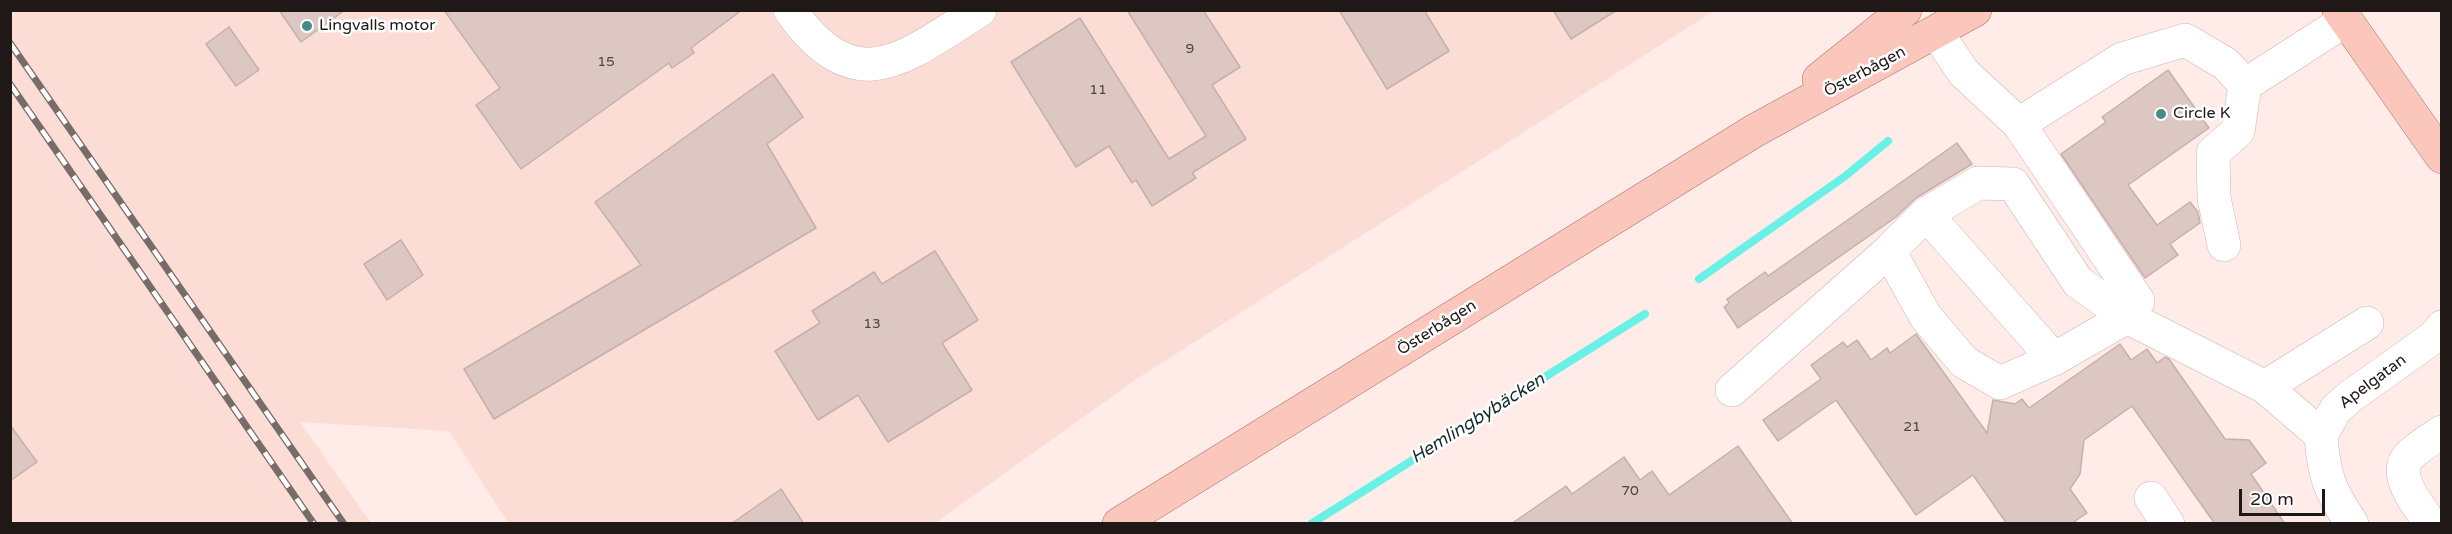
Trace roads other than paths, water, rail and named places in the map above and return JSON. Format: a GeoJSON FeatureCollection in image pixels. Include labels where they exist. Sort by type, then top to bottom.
{"type":"FeatureCollection","features":[{"type":"Feature","properties":{"kind":"main road","name":"Österbågen"},"geometry":{"type":"LineString","coordinates":[[1754,131],[1905,10]]}},
{"type":"Feature","properties":{"kind":"main road","name":"Österbågen"},"geometry":{"type":"LineString","coordinates":[[1119,524],[1754,131],[1937,33],[1975,10]]}},
{"type":"Feature","properties":{"kind":"main road"},"geometry":{"type":"LineString","coordinates":[[2348,14],[2442,117]]}},
{"type":"Feature","properties":{"kind":"main road"},"geometry":{"type":"LineString","coordinates":[[2348,14],[2442,157]]}},
{"type":"Feature","properties":{"kind":"street"},"geometry":{"type":"LineString","coordinates":[[790,10],[814,40],[829,53],[855,64],[871,66],[900,59],[980,10]]}},
{"type":"Feature","properties":{"kind":"street"},"geometry":{"type":"LineString","coordinates":[[2224,245],[2214,198],[2212,153],[2238,131],[2245,85],[2348,14]]}},
{"type":"Feature","properties":{"kind":"street"},"geometry":{"type":"LineString","coordinates":[[1937,33],[1964,73],[2019,124],[2133,309]]}},
{"type":"Feature","properties":{"kind":"street"},"geometry":{"type":"LineString","coordinates":[[2019,124],[2122,59],[2185,40],[2226,63],[2245,85]]}},
{"type":"Feature","properties":{"kind":"street"},"geometry":{"type":"LineString","coordinates":[[1732,390],[1889,251],[1926,214],[1978,183],[2013,184],[2078,282],[2133,309],[2265,387],[2321,435],[2323,470],[2338,502],[2352,524]]}},
{"type":"Feature","properties":{"kind":"street"},"geometry":{"type":"LineString","coordinates":[[1926,214],[2054,360]]}},
{"type":"Feature","properties":{"kind":"street"},"geometry":{"type":"LineString","coordinates":[[1889,251],[1926,317],[1964,362],[2000,383],[2054,360],[2133,309]]}},
{"type":"Feature","properties":{"kind":"street"},"geometry":{"type":"LineString","coordinates":[[2265,387],[2367,323]]}},
{"type":"Feature","properties":{"kind":"street","name":"Apelgatan"},"geometry":{"type":"LineString","coordinates":[[2321,435],[2336,409],[2439,333]]}},
{"type":"Feature","properties":{"kind":"street"},"geometry":{"type":"LineString","coordinates":[[2418,519],[2405,481],[2404,469],[2408,457],[2442,432]]}},
{"type":"Feature","properties":{"kind":"waterway","name":"Hemlingbybäcken"},"geometry":{"type":"LineString","coordinates":[[1699,279],[1844,177],[1888,141]]}},
{"type":"Feature","properties":{"kind":"waterway","name":"Hemlingbybäcken"},"geometry":{"type":"LineString","coordinates":[[1311,524],[1645,314]]}},
{"type":"Feature","properties":{"kind":"railway"},"geometry":{"type":"LineString","coordinates":[[10,43],[344,524]]}},
{"type":"Feature","properties":{"kind":"railway"},"geometry":{"type":"LineString","coordinates":[[10,84],[314,524]]}},
{"type":"Feature","properties":{"kind":"place","name":"Lingvalls motor"},"geometry":{"type":"Point","coordinates":[307,26]}},
{"type":"Feature","properties":{"kind":"place","name":"Circle K"},"geometry":{"type":"Point","coordinates":[2161,114]}}]}
